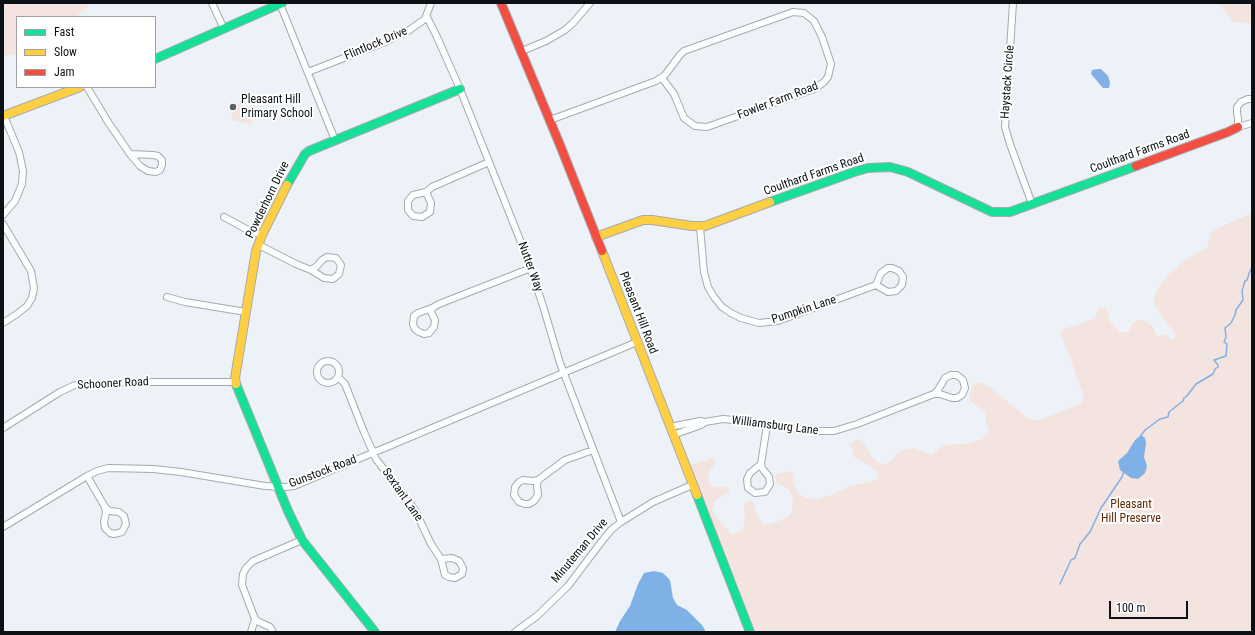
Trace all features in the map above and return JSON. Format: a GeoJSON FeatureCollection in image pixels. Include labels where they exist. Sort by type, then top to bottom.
{"type":"FeatureCollection","features":[{"type":"Feature","properties":{"kind":"street"},"geometry":{"type":"LineString","coordinates":[[212,3],[224,29]]}},
{"type":"Feature","properties":{"kind":"street"},"geometry":{"type":"LineString","coordinates":[[156,59],[281,3],[335,140]]}},
{"type":"Feature","properties":{"kind":"street"},"geometry":{"type":"LineString","coordinates":[[427,17],[430,3]]}},
{"type":"Feature","properties":{"kind":"street","name":"Pleasant Hill Road"},"geometry":{"type":"LineString","coordinates":[[502,3],[550,120],[750,632]]}},
{"type":"Feature","properties":{"kind":"street"},"geometry":{"type":"LineString","coordinates":[[522,51],[546,41],[565,30],[590,3]]}},
{"type":"Feature","properties":{"kind":"street","name":"Haystack Circle"},"geometry":{"type":"LineString","coordinates":[[1013,3],[1005,127],[1032,204]]}},
{"type":"Feature","properties":{"kind":"street","name":"Fowler Farm Road"},"geometry":{"type":"LineString","coordinates":[[550,120],[662,78],[684,51],[793,12],[804,14],[814,21],[822,37],[831,64],[828,77],[814,89],[707,127],[695,126],[684,118],[674,94],[662,78]]}},
{"type":"Feature","properties":{"kind":"street","name":"Flintlock Drive"},"geometry":{"type":"LineString","coordinates":[[308,72],[400,36],[424,21],[427,17]]}},
{"type":"Feature","properties":{"kind":"street","name":"Nutter Way"},"geometry":{"type":"LineString","coordinates":[[427,17],[460,89],[531,268],[544,306],[563,373],[621,522]]}},
{"type":"Feature","properties":{"kind":"street"},"geometry":{"type":"LineString","coordinates":[[3,215],[15,201],[22,184],[23,171],[19,152],[3,116],[77,88]]}},
{"type":"Feature","properties":{"kind":"street"},"geometry":{"type":"LineString","coordinates":[[88,88],[108,122],[136,163],[148,172],[156,172],[160,170],[162,160],[153,154],[130,154]]}},
{"type":"Feature","properties":{"kind":"street","name":"Powderhorn Drive"},"geometry":{"type":"LineString","coordinates":[[278,488],[241,400],[236,382],[256,251],[262,235],[295,170],[305,154],[335,140],[460,89]]}},
{"type":"Feature","properties":{"kind":"street"},"geometry":{"type":"LineString","coordinates":[[1238,127],[1238,105],[1243,100],[1252,99]]}},
{"type":"Feature","properties":{"kind":"street","name":"Coulthard Farms Road"},"geometry":{"type":"LineString","coordinates":[[596,237],[642,220],[700,227],[854,172],[879,167],[890,167],[908,172],[992,212],[1010,212],[1252,123]]}},
{"type":"Feature","properties":{"kind":"street"},"geometry":{"type":"LineString","coordinates":[[426,192],[431,203],[430,212],[422,217],[413,216],[408,210],[408,200],[413,195],[426,192],[432,187],[489,162]]}},
{"type":"Feature","properties":{"kind":"street"},"geometry":{"type":"LineString","coordinates":[[224,217],[248,230],[262,235]]}},
{"type":"Feature","properties":{"kind":"street"},"geometry":{"type":"LineString","coordinates":[[3,224],[31,271],[34,288],[32,298],[27,306],[3,323]]}},
{"type":"Feature","properties":{"kind":"street","name":"Pumpkin Lane"},"geometry":{"type":"LineString","coordinates":[[700,227],[704,272],[708,287],[722,307],[741,318],[759,323],[778,321],[876,285]]}},
{"type":"Feature","properties":{"kind":"street"},"geometry":{"type":"LineString","coordinates":[[259,245],[311,270],[324,278],[331,279],[338,275],[341,267],[337,260],[329,257],[323,258],[317,266],[311,270]]}},
{"type":"Feature","properties":{"kind":"street"},"geometry":{"type":"LineString","coordinates":[[432,308],[431,312],[435,320],[434,327],[431,331],[426,333],[419,332],[415,329],[413,324],[414,316],[418,313],[531,268]]}},
{"type":"Feature","properties":{"kind":"street"},"geometry":{"type":"LineString","coordinates":[[888,268],[895,269],[902,274],[902,285],[896,291],[888,292],[876,285],[881,273],[888,268]]}},
{"type":"Feature","properties":{"kind":"street"},"geometry":{"type":"LineString","coordinates":[[167,297],[185,302],[246,312]]}},
{"type":"Feature","properties":{"kind":"street","name":"Gunstock Road"},"geometry":{"type":"LineString","coordinates":[[3,527],[87,476],[108,468],[153,469],[181,472],[278,488],[294,486],[637,342]]}},
{"type":"Feature","properties":{"kind":"street"},"geometry":{"type":"LineString","coordinates":[[957,375],[964,383],[965,388],[963,393],[957,398],[949,398],[940,394],[934,394],[938,390],[943,380],[949,376],[957,375]]}},
{"type":"Feature","properties":{"kind":"street","name":"Sextant Lane"},"geometry":{"type":"LineString","coordinates":[[338,378],[343,382],[347,389],[373,453],[381,466],[415,510],[431,544],[441,559]]}},
{"type":"Feature","properties":{"kind":"street","name":"Schooner Road"},"geometry":{"type":"LineString","coordinates":[[3,428],[60,392],[74,385],[140,382],[236,382]]}},
{"type":"Feature","properties":{"kind":"street","name":"Williamsburg Lane"},"geometry":{"type":"LineString","coordinates":[[671,431],[700,421],[705,422],[722,419],[812,431],[834,431],[857,424],[934,394]]}},
{"type":"Feature","properties":{"kind":"street"},"geometry":{"type":"LineString","coordinates":[[761,464],[750,473],[746,479],[748,488],[756,493],[765,492],[770,484],[769,477],[762,468],[761,464],[767,425]]}},
{"type":"Feature","properties":{"kind":"street"},"geometry":{"type":"LineString","coordinates":[[538,480],[538,496],[534,501],[529,504],[525,504],[517,500],[514,495],[514,491],[518,483],[523,480],[538,480],[564,460],[593,450]]}},
{"type":"Feature","properties":{"kind":"street"},"geometry":{"type":"LineString","coordinates":[[87,476],[105,507],[105,528],[108,532],[114,534],[122,532],[126,524],[124,516],[119,512],[110,511],[105,507]]}},
{"type":"Feature","properties":{"kind":"street","name":"Minuteman Drive"},"geometry":{"type":"LineString","coordinates":[[515,632],[537,616],[568,586],[611,530],[653,502],[692,485]]}},
{"type":"Feature","properties":{"kind":"street"},"geometry":{"type":"LineString","coordinates":[[278,488],[302,540],[374,632]]}},
{"type":"Feature","properties":{"kind":"street"},"geometry":{"type":"LineString","coordinates":[[273,632],[270,627],[255,619],[242,585],[242,577],[246,568],[253,561],[302,540]]}},
{"type":"Feature","properties":{"kind":"street"},"geometry":{"type":"LineString","coordinates":[[251,632],[255,619]]}},
{"type":"Feature","properties":{"kind":"green space"},"geometry":{"type":"Polygon","coordinates":[[[3,3],[91,3],[77,16],[16,16],[16,54],[3,56],[3,3]]]}},
{"type":"Feature","properties":{"kind":"green space"},"geometry":{"type":"Polygon","coordinates":[[[1216,3],[1252,3],[1252,24],[1233,22],[1222,7],[1216,3]]]}},
{"type":"Feature","properties":{"kind":"green space"},"geometry":{"type":"Polygon","coordinates":[[[235,104],[255,108],[251,125],[231,120],[235,104]]]}},
{"type":"Feature","properties":{"kind":"green space","name":"Pleasant Hill Preserve"},"geometry":{"type":"Polygon","coordinates":[[[1252,213],[1252,632],[756,632],[723,547],[719,543],[690,467],[691,465],[712,458],[716,462],[709,472],[708,481],[715,487],[725,486],[730,492],[717,499],[712,509],[713,513],[731,534],[734,534],[743,528],[745,504],[751,500],[753,500],[757,516],[764,524],[770,524],[789,516],[792,511],[793,498],[790,491],[784,486],[777,484],[776,474],[790,471],[794,474],[793,483],[798,493],[805,498],[817,499],[831,495],[850,486],[877,480],[877,472],[854,457],[853,450],[850,445],[854,441],[861,439],[875,461],[881,464],[888,463],[899,452],[904,450],[913,448],[932,455],[943,445],[967,444],[981,440],[989,433],[985,415],[986,412],[970,401],[969,395],[973,384],[977,382],[983,383],[991,388],[1027,418],[1037,421],[1082,403],[1083,395],[1069,354],[1060,334],[1061,330],[1091,320],[1096,315],[1099,308],[1105,307],[1108,311],[1110,321],[1120,332],[1128,333],[1132,324],[1137,320],[1147,321],[1154,328],[1157,336],[1166,334],[1171,340],[1174,339],[1175,333],[1155,306],[1154,298],[1158,288],[1169,274],[1181,263],[1207,248],[1213,230],[1252,213]]]}},
{"type":"Feature","properties":{"kind":"water"},"geometry":{"type":"Polygon","coordinates":[[[1101,69],[1108,76],[1110,82],[1109,88],[1103,88],[1091,74],[1092,70],[1101,69]]]}},
{"type":"Feature","properties":{"kind":"water"},"geometry":{"type":"Polygon","coordinates":[[[1141,435],[1145,438],[1146,443],[1144,457],[1147,466],[1145,473],[1138,479],[1131,478],[1120,470],[1118,461],[1127,453],[1135,440],[1141,435]]]}},
{"type":"Feature","properties":{"kind":"water"},"geometry":{"type":"Polygon","coordinates":[[[654,571],[663,573],[670,580],[673,598],[677,605],[687,610],[702,625],[706,632],[615,632],[630,606],[638,584],[644,573],[654,571]]]}},
{"type":"Feature","properties":{"kind":"waterway"},"geometry":{"type":"LineString","coordinates":[[1140,437],[1145,430],[1160,419],[1168,417],[1169,412],[1183,401],[1196,384],[1213,374],[1215,369],[1218,367],[1214,360],[1226,356],[1227,344],[1224,342],[1226,337],[1225,328],[1231,323],[1236,310],[1243,300],[1242,291],[1245,281],[1247,280],[1252,268]]}},
{"type":"Feature","properties":{"kind":"waterway"},"geometry":{"type":"LineString","coordinates":[[1060,584],[1071,560],[1075,558],[1080,544],[1090,532],[1101,508],[1122,477],[1124,471]]}},
{"type":"Feature","properties":{"kind":"traffic: fast"},"geometry":{"type":"LineString","coordinates":[[156,59],[282,3]]}},
{"type":"Feature","properties":{"kind":"traffic: fast"},"geometry":{"type":"LineString","coordinates":[[287,185],[305,154],[309,151],[460,89]]}},
{"type":"Feature","properties":{"kind":"traffic: fast"},"geometry":{"type":"LineString","coordinates":[[770,202],[854,172],[868,168],[890,167],[908,172],[992,212],[1010,212],[1136,166]]}},
{"type":"Feature","properties":{"kind":"traffic: fast"},"geometry":{"type":"LineString","coordinates":[[236,384],[288,511],[302,540],[375,632]]}},
{"type":"Feature","properties":{"kind":"traffic: fast"},"geometry":{"type":"LineString","coordinates":[[697,495],[750,632]]}},
{"type":"Feature","properties":{"kind":"traffic: slow"},"geometry":{"type":"LineString","coordinates":[[3,116],[77,88]]}},
{"type":"Feature","properties":{"kind":"traffic: slow"},"geometry":{"type":"LineString","coordinates":[[236,384],[235,378],[256,251],[262,235],[287,185]]}},
{"type":"Feature","properties":{"kind":"traffic: slow"},"geometry":{"type":"LineString","coordinates":[[596,237],[643,220],[692,226],[705,226],[770,202]]}},
{"type":"Feature","properties":{"kind":"traffic: slow"},"geometry":{"type":"LineString","coordinates":[[602,251],[697,495]]}},
{"type":"Feature","properties":{"kind":"traffic: jam"},"geometry":{"type":"LineString","coordinates":[[501,3],[602,251]]}},
{"type":"Feature","properties":{"kind":"traffic: jam"},"geometry":{"type":"LineString","coordinates":[[1136,166],[1238,127]]}},
{"type":"Feature","properties":{"kind":"place","name":"Pleasant Hill Primary School"},"geometry":{"type":"Point","coordinates":[233,107]}}]}
